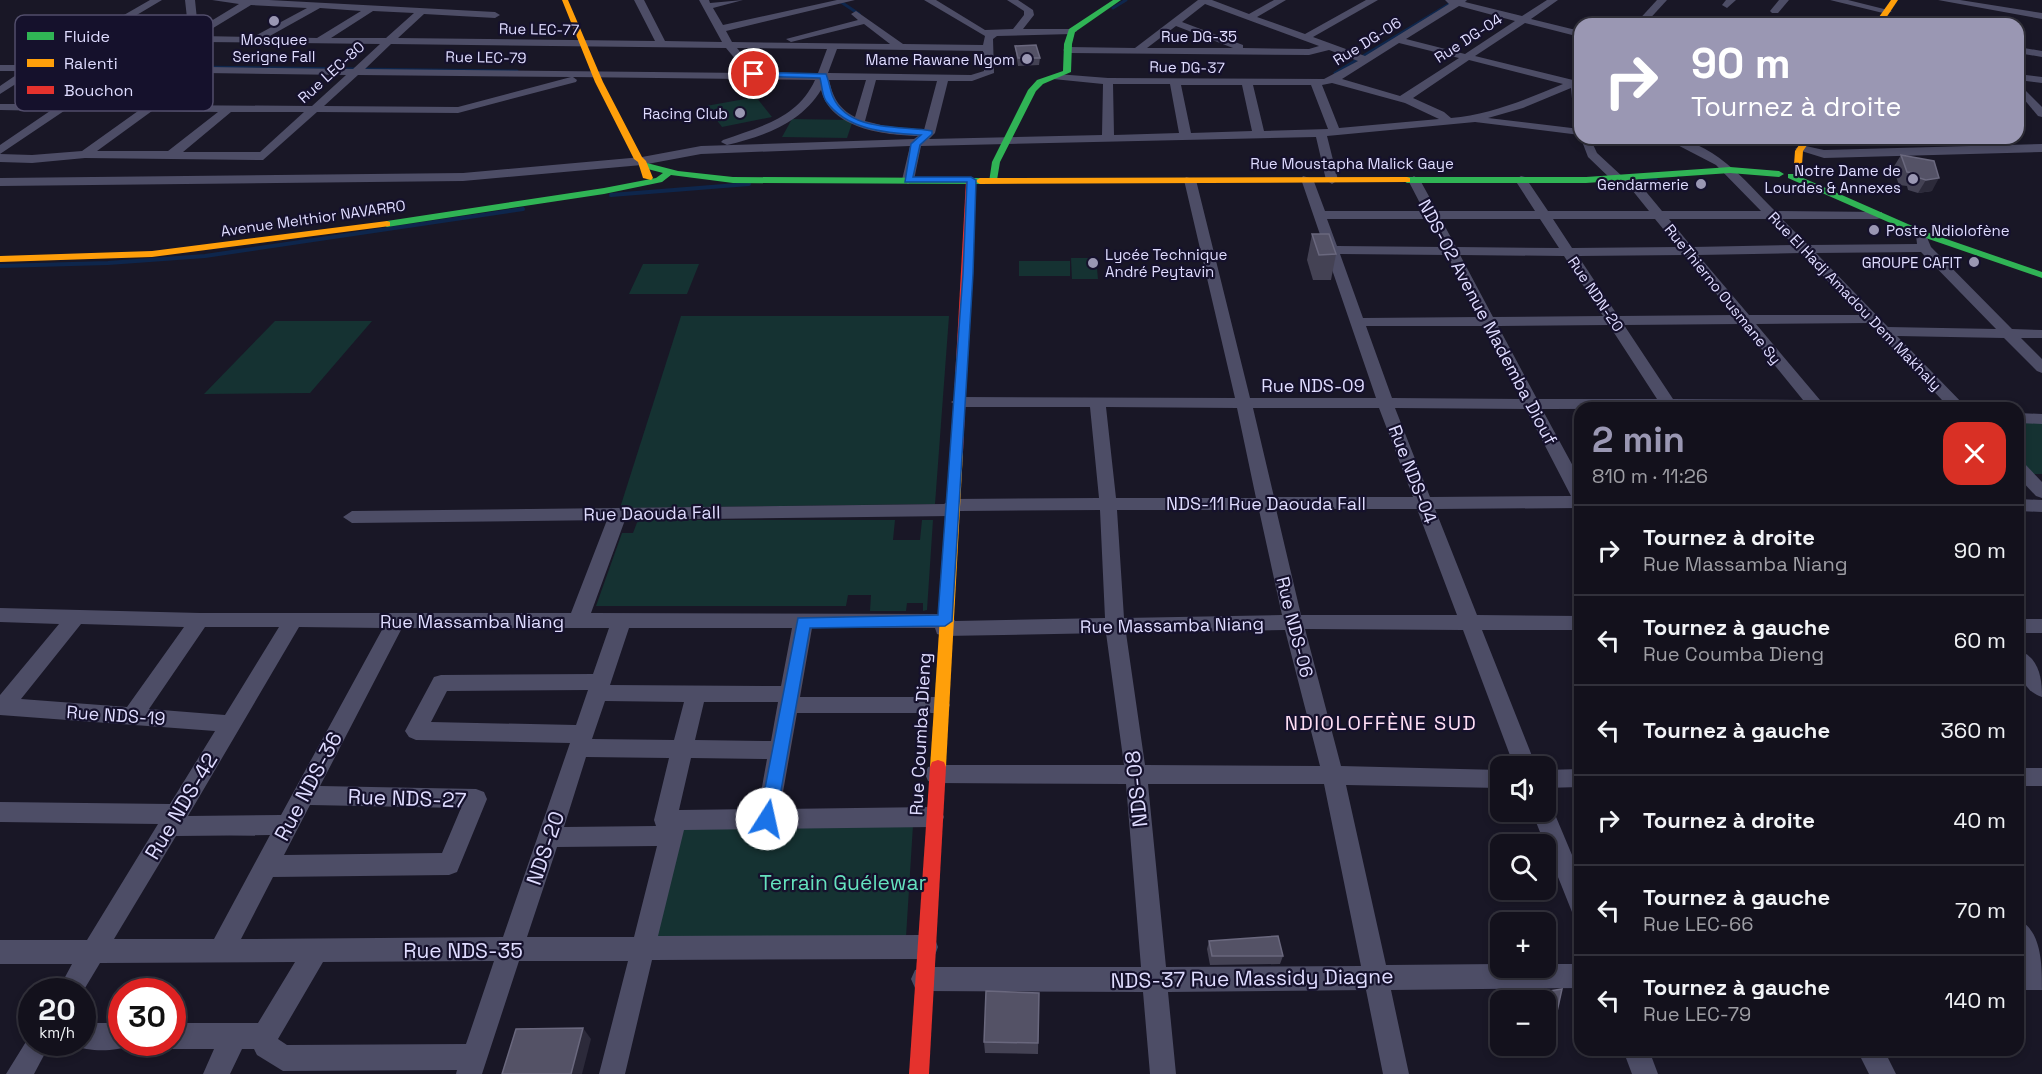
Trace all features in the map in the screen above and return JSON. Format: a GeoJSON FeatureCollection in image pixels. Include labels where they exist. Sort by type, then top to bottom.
{"type":"FeatureCollection","features":[{"type":"Feature","properties":{"kind":"street"},"geometry":{"type":"LineString","coordinates":[[131,15],[157,0]]}},
{"type":"Feature","properties":{"kind":"street"},"geometry":{"type":"LineString","coordinates":[[190,0],[192,15]]}},
{"type":"Feature","properties":{"kind":"street"},"geometry":{"type":"LineString","coordinates":[[217,0],[421,12],[498,29],[493,0]]}},
{"type":"Feature","properties":{"kind":"street"},"geometry":{"type":"LineString","coordinates":[[253,41],[327,0]]}},
{"type":"Feature","properties":{"kind":"street"},"geometry":{"type":"LineString","coordinates":[[565,0],[584,44],[590,74],[638,159],[653,172]]}},
{"type":"Feature","properties":{"kind":"street"},"geometry":{"type":"LineString","coordinates":[[639,0],[661,44]]}},
{"type":"Feature","properties":{"kind":"street"},"geometry":{"type":"LineString","coordinates":[[738,0],[706,3],[729,45],[754,74]]}},
{"type":"Feature","properties":{"kind":"street"},"geometry":{"type":"LineString","coordinates":[[720,29],[837,1],[850,0]]}},
{"type":"Feature","properties":{"kind":"street"},"geometry":{"type":"LineString","coordinates":[[930,0],[975,30],[993,34],[1072,31],[1118,0]]}},
{"type":"Feature","properties":{"kind":"street"},"geometry":{"type":"LineString","coordinates":[[1012,0],[1028,10],[1029,15],[1018,27],[1019,33]]}},
{"type":"Feature","properties":{"kind":"street"},"geometry":{"type":"LineString","coordinates":[[1138,50],[1204,0],[1365,60]]}},
{"type":"Feature","properties":{"kind":"street"},"geometry":{"type":"LineString","coordinates":[[1250,17],[1281,0]]}},
{"type":"Feature","properties":{"kind":"street"},"geometry":{"type":"LineString","coordinates":[[1305,38],[1373,0]]}},
{"type":"Feature","properties":{"kind":"street"},"geometry":{"type":"LineString","coordinates":[[1444,0],[1460,2],[1574,32]]}},
{"type":"Feature","properties":{"kind":"street","name":"Rue DG-04"},"geometry":{"type":"LineString","coordinates":[[1401,99],[1553,0]]}},
{"type":"Feature","properties":{"kind":"street"},"geometry":{"type":"LineString","coordinates":[[1646,18],[1662,0]]}},
{"type":"Feature","properties":{"kind":"street"},"geometry":{"type":"LineString","coordinates":[[1775,11],[1784,0]]}},
{"type":"Feature","properties":{"kind":"street"},"geometry":{"type":"LineString","coordinates":[[1835,0],[1891,5],[1882,18]]}},
{"type":"Feature","properties":{"kind":"street"},"geometry":{"type":"LineString","coordinates":[[1943,0],[2042,16]]}},
{"type":"Feature","properties":{"kind":"street"},"geometry":{"type":"LineString","coordinates":[[837,1],[901,47]]}},
{"type":"Feature","properties":{"kind":"street"},"geometry":{"type":"LineString","coordinates":[[213,26],[249,2]]}},
{"type":"Feature","properties":{"kind":"street","name":"Rue DG-06"},"geometry":{"type":"LineString","coordinates":[[1316,84],[1333,80],[1460,2]]}},
{"type":"Feature","properties":{"kind":"street"},"geometry":{"type":"LineString","coordinates":[[317,42],[370,9]]}},
{"type":"Feature","properties":{"kind":"street","name":"Rue LEC-80"},"geometry":{"type":"LineString","coordinates":[[170,156],[263,156],[310,110],[421,12]]}},
{"type":"Feature","properties":{"kind":"street"},"geometry":{"type":"LineString","coordinates":[[766,45],[866,21]]}},
{"type":"Feature","properties":{"kind":"street"},"geometry":{"type":"LineString","coordinates":[[1174,22],[1251,51]]}},
{"type":"Feature","properties":{"kind":"street","name":"Rue LEC-77"},"geometry":{"type":"LineString","coordinates":[[213,39],[387,42],[498,29],[584,44],[988,48]]}},
{"type":"Feature","properties":{"kind":"street"},"geometry":{"type":"LineString","coordinates":[[992,180],[1007,138],[1032,90],[1040,82],[1067,72],[1072,31]]}},
{"type":"Feature","properties":{"kind":"street"},"geometry":{"type":"LineString","coordinates":[[988,48],[988,38],[993,34]]}},
{"type":"Feature","properties":{"kind":"street"},"geometry":{"type":"LineString","coordinates":[[1398,40],[1574,81]]}},
{"type":"Feature","properties":{"kind":"street"},"geometry":{"type":"LineString","coordinates":[[0,182],[453,178],[653,172],[701,150],[767,130],[785,121],[810,101],[824,76],[833,46]]}},
{"type":"Feature","properties":{"kind":"street","name":"Rue DG-35"},"geometry":{"type":"LineString","coordinates":[[1068,50],[1309,52],[1329,47]]}},
{"type":"Feature","properties":{"kind":"street","name":"Rue LEC-79"},"geometry":{"type":"LineString","coordinates":[[213,69],[972,78],[989,73],[988,48]]}},
{"type":"Feature","properties":{"kind":"street"},"geometry":{"type":"LineString","coordinates":[[2024,51],[2042,54]]}},
{"type":"Feature","properties":{"kind":"street"},"geometry":{"type":"LineString","coordinates":[[213,110],[458,110],[590,74]]}},
{"type":"Feature","properties":{"kind":"street"},"geometry":{"type":"LineString","coordinates":[[824,76],[829,99],[843,114],[859,123],[891,131],[1007,138]]}},
{"type":"Feature","properties":{"kind":"street"},"geometry":{"type":"LineString","coordinates":[[859,123],[872,76]]}},
{"type":"Feature","properties":{"kind":"street","name":"Rue DG-37"},"geometry":{"type":"LineString","coordinates":[[1057,76],[1108,81],[1316,84]]}},
{"type":"Feature","properties":{"kind":"street"},"geometry":{"type":"LineString","coordinates":[[908,180],[916,144],[929,132],[943,78]]}},
{"type":"Feature","properties":{"kind":"street"},"geometry":{"type":"LineString","coordinates":[[2024,78],[2042,80]]}},
{"type":"Feature","properties":{"kind":"street"},"geometry":{"type":"LineString","coordinates":[[1333,80],[1401,99],[1440,114],[1448,123]]}},
{"type":"Feature","properties":{"kind":"street"},"geometry":{"type":"LineString","coordinates":[[1108,81],[1108,138]]}},
{"type":"Feature","properties":{"kind":"street"},"geometry":{"type":"LineString","coordinates":[[0,91],[15,82]]}},
{"type":"Feature","properties":{"kind":"street"},"geometry":{"type":"LineString","coordinates":[[1175,82],[1186,137]]}},
{"type":"Feature","properties":{"kind":"street"},"geometry":{"type":"LineString","coordinates":[[1247,83],[1259,136]]}},
{"type":"Feature","properties":{"kind":"street"},"geometry":{"type":"LineString","coordinates":[[701,150],[916,144],[1007,138],[1259,136],[1335,132],[1470,120],[1574,83]]}},
{"type":"Feature","properties":{"kind":"street"},"geometry":{"type":"LineString","coordinates":[[1316,84],[1335,132]]}},
{"type":"Feature","properties":{"kind":"street"},"geometry":{"type":"LineString","coordinates":[[2024,93],[2042,114]]}},
{"type":"Feature","properties":{"kind":"street"},"geometry":{"type":"LineString","coordinates":[[0,107],[15,107]]}},
{"type":"Feature","properties":{"kind":"street"},"geometry":{"type":"LineString","coordinates":[[0,158],[32,159],[85,154],[170,156],[227,110]]}},
{"type":"Feature","properties":{"kind":"street"},"geometry":{"type":"LineString","coordinates":[[0,150],[54,111]]}},
{"type":"Feature","properties":{"kind":"street"},"geometry":{"type":"LineString","coordinates":[[85,154],[142,111]]}},
{"type":"Feature","properties":{"kind":"street"},"geometry":{"type":"LineString","coordinates":[[1470,120],[1574,131]]}},
{"type":"Feature","properties":{"kind":"street"},"geometry":{"type":"LineString","coordinates":[[1321,133],[1332,180]]}},
{"type":"Feature","properties":{"kind":"street","name":"RueThierno Ousmane Sy"},"geometry":{"type":"LineString","coordinates":[[1587,144],[1592,155],[1623,179],[1657,214],[1813,402]]}},
{"type":"Feature","properties":{"kind":"street","name":"Rue El Hadj Amadou Dem Makhaly"},"geometry":{"type":"LineString","coordinates":[[1683,144],[1729,168],[1806,251],[1875,319],[1953,402]]}},
{"type":"Feature","properties":{"kind":"street"},"geometry":{"type":"LineString","coordinates":[[1803,146],[1824,154],[2039,150]]}},
{"type":"Feature","properties":{"kind":"street"},"geometry":{"type":"LineString","coordinates":[[1803,146],[1784,158],[1793,171],[1839,196],[1924,241],[2042,275]]}},
{"type":"Feature","properties":{"kind":"street"},"geometry":{"type":"LineString","coordinates":[[1793,171],[1803,146]]}},
{"type":"Feature","properties":{"kind":"street","name":"Rue Moustapha Malick Gaye"},"geometry":{"type":"LineString","coordinates":[[653,172],[714,179],[1623,179],[1729,168],[1765,160],[1763,167],[1793,171]]}},
{"type":"Feature","properties":{"kind":"street","name":"Rue Moustapha Malick Gaye"},"geometry":{"type":"LineString","coordinates":[[1729,168],[1793,171]]}},
{"type":"Feature","properties":{"kind":"street","name":"Avenue Melthior NAVARRO"},"geometry":{"type":"LineString","coordinates":[[0,259],[101,258],[226,248],[629,187],[653,172]]}},
{"type":"Feature","properties":{"kind":"street","name":"Rue NDS-04"},"geometry":{"type":"LineString","coordinates":[[1307,179],[1359,322],[1386,405],[1521,756]]}},
{"type":"Feature","properties":{"kind":"street","name":"Rue Coumba Dieng"},"geometry":{"type":"LineString","coordinates":[[919,1074],[968,274],[971,180]]}},
{"type":"Feature","properties":{"kind":"street","name":"Rue NDS-06"},"geometry":{"type":"LineString","coordinates":[[1190,180],[1293,622],[1333,775],[1396,1074]]}},
{"type":"Feature","properties":{"kind":"street","name":"NDS-02 Avenue Mademba Diouf"},"geometry":{"type":"LineString","coordinates":[[1414,180],[1574,484]]}},
{"type":"Feature","properties":{"kind":"street","name":"Rue NDN-20"},"geometry":{"type":"LineString","coordinates":[[1521,180],[1666,402]]}},
{"type":"Feature","properties":{"kind":"street"},"geometry":{"type":"LineString","coordinates":[[1320,215],[1877,215]]}},
{"type":"Feature","properties":{"kind":"street"},"geometry":{"type":"LineString","coordinates":[[1331,250],[1806,251],[1924,241]]}},
{"type":"Feature","properties":{"kind":"street"},"geometry":{"type":"LineString","coordinates":[[1924,241],[2042,368]]}},
{"type":"Feature","properties":{"kind":"street"},"geometry":{"type":"LineString","coordinates":[[1359,322],[1875,319]]}},
{"type":"Feature","properties":{"kind":"street"},"geometry":{"type":"LineString","coordinates":[[1886,331],[2042,334]]}},
{"type":"Feature","properties":{"kind":"street","name":"Rue NDS-09"},"geometry":{"type":"LineString","coordinates":[[959,402],[1574,405]]}},
{"type":"Feature","properties":{"kind":"street","name":"NDS-08"},"geometry":{"type":"LineString","coordinates":[[1098,403],[1108,504],[1115,626],[1136,776],[1163,1074]]}},
{"type":"Feature","properties":{"kind":"street"},"geometry":{"type":"LineString","coordinates":[[2024,418],[2042,419]]}},
{"type":"Feature","properties":{"kind":"street"},"geometry":{"type":"LineString","coordinates":[[2024,472],[2038,484]]}},
{"type":"Feature","properties":{"kind":"street","name":"NDS-11 Rue Daouda Fall"},"geometry":{"type":"LineString","coordinates":[[952,507],[1574,502]]}},
{"type":"Feature","properties":{"kind":"street"},"geometry":{"type":"LineString","coordinates":[[2024,505],[2042,506]]}},
{"type":"Feature","properties":{"kind":"street","name":"Rue Daouda Fall"},"geometry":{"type":"LineString","coordinates":[[352,517],[952,507]]}},
{"type":"Feature","properties":{"kind":"street"},"geometry":{"type":"LineString","coordinates":[[578,621],[619,513]]}},
{"type":"Feature","properties":{"kind":"street","name":"Rue Massamba Niang"},"geometry":{"type":"LineString","coordinates":[[0,615],[293,621],[803,622],[1115,626],[1293,622],[1574,623]]}},
{"type":"Feature","properties":{"kind":"street"},"geometry":{"type":"LineString","coordinates":[[1,706],[75,618]]}},
{"type":"Feature","properties":{"kind":"street"},"geometry":{"type":"LineString","coordinates":[[132,717],[200,620]]}},
{"type":"Feature","properties":{"kind":"street","name":"Rue NDS-42"},"geometry":{"type":"LineString","coordinates":[[77,978],[293,621]]}},
{"type":"Feature","properties":{"kind":"street","name":"Rue NDS-36"},"geometry":{"type":"LineString","coordinates":[[220,951],[396,621]]}},
{"type":"Feature","properties":{"kind":"street","name":"NDS-20"},"geometry":{"type":"LineString","coordinates":[[471,1066],[621,622]]}},
{"type":"Feature","properties":{"kind":"street"},"geometry":{"type":"LineString","coordinates":[[767,819],[803,622]]}},
{"type":"Feature","properties":{"kind":"street"},"geometry":{"type":"LineString","coordinates":[[2024,626],[2042,626]]}},
{"type":"Feature","properties":{"kind":"street"},"geometry":{"type":"LineString","coordinates":[[2024,666],[2042,689]]}},
{"type":"Feature","properties":{"kind":"street"},"geometry":{"type":"LineString","coordinates":[[780,750],[682,749],[416,731],[441,683],[599,687],[789,699],[940,705]]}},
{"type":"Feature","properties":{"kind":"street"},"geometry":{"type":"LineString","coordinates":[[673,827],[665,819],[696,693]]}},
{"type":"Feature","properties":{"kind":"street","name":"Rue NDS-19"},"geometry":{"type":"LineString","coordinates":[[1,706],[231,724]]}},
{"type":"Feature","properties":{"kind":"street"},"geometry":{"type":"LineString","coordinates":[[936,774],[1333,775],[1490,779]]}},
{"type":"Feature","properties":{"kind":"street"},"geometry":{"type":"LineString","coordinates":[[2024,777],[2042,777]]}},
{"type":"Feature","properties":{"kind":"street"},"geometry":{"type":"LineString","coordinates":[[1556,779],[1574,778]]}},
{"type":"Feature","properties":{"kind":"street","name":"Rue NDS-27"},"geometry":{"type":"LineString","coordinates":[[266,866],[449,864],[476,799],[303,795]]}},
{"type":"Feature","properties":{"kind":"street"},"geometry":{"type":"LineString","coordinates":[[0,812],[287,825]]}},
{"type":"Feature","properties":{"kind":"street"},"geometry":{"type":"LineString","coordinates":[[549,837],[767,819],[933,817]]}},
{"type":"Feature","properties":{"kind":"street"},"geometry":{"type":"LineString","coordinates":[[1547,822],[1574,889]]}},
{"type":"Feature","properties":{"kind":"street"},"geometry":{"type":"LineString","coordinates":[[612,1074],[673,827]]}},
{"type":"Feature","properties":{"kind":"street"},"geometry":{"type":"LineString","coordinates":[[2024,940],[2042,969]]}},
{"type":"Feature","properties":{"kind":"street","name":"Rue NDS-35"},"geometry":{"type":"LineString","coordinates":[[0,952],[926,947]]}},
{"type":"Feature","properties":{"kind":"street"},"geometry":{"type":"LineString","coordinates":[[264,1036],[277,1020],[316,950]]}},
{"type":"Feature","properties":{"kind":"street","name":"NDS-37 Rue Massidy Diagne"},"geometry":{"type":"LineString","coordinates":[[924,979],[1154,980],[1574,975]]}},
{"type":"Feature","properties":{"kind":"street"},"geometry":{"type":"LineString","coordinates":[[2024,978],[2042,978]]}},
{"type":"Feature","properties":{"kind":"street"},"geometry":{"type":"LineString","coordinates":[[186,1036],[264,1036]]}},
{"type":"Feature","properties":{"kind":"street"},"geometry":{"type":"LineString","coordinates":[[216,1074],[235,1036]]}},
{"type":"Feature","properties":{"kind":"street"},"geometry":{"type":"LineString","coordinates":[[264,1036],[266,1046],[280,1066],[471,1066]]}},
{"type":"Feature","properties":{"kind":"street"},"geometry":{"type":"LineString","coordinates":[[19,1074],[30,1056]]}},
{"type":"Feature","properties":{"kind":"street"},"geometry":{"type":"LineString","coordinates":[[1638,1056],[1646,1074]]}},
{"type":"Feature","properties":{"kind":"street"},"geometry":{"type":"LineString","coordinates":[[1873,1056],[1883,1074]]}},
{"type":"Feature","properties":{"kind":"green space","name":"Racing Club"},"geometry":{"type":"Polygon","coordinates":[[[756,97],[772,117],[722,127],[706,106],[756,97]]]}},
{"type":"Feature","properties":{"kind":"green space"},"geometry":{"type":"Polygon","coordinates":[[[792,119],[853,120],[847,138],[782,137],[792,119]]]}},
{"type":"Feature","properties":{"kind":"green space"},"geometry":{"type":"Polygon","coordinates":[[[1071,258],[1096,258],[1098,279],[1072,279],[1071,258]]]}},
{"type":"Feature","properties":{"kind":"green space"},"geometry":{"type":"Polygon","coordinates":[[[1019,261],[1070,261],[1070,276],[1019,276],[1019,261]]]}},
{"type":"Feature","properties":{"kind":"green space"},"geometry":{"type":"Polygon","coordinates":[[[643,264],[699,264],[687,294],[629,294],[643,264]]]}},
{"type":"Feature","properties":{"kind":"green space"},"geometry":{"type":"Polygon","coordinates":[[[681,316],[949,316],[935,504],[620,508],[681,316]]]}},
{"type":"Feature","properties":{"kind":"green space"},"geometry":{"type":"Polygon","coordinates":[[[275,321],[372,321],[310,393],[204,394],[275,321]]]}},
{"type":"Feature","properties":{"kind":"green space"},"geometry":{"type":"Polygon","coordinates":[[[2024,422],[2042,423],[2042,474],[2027,474],[2024,471],[2024,422]]]}},
{"type":"Feature","properties":{"kind":"green space"},"geometry":{"type":"Polygon","coordinates":[[[638,520],[895,520],[893,540],[920,540],[922,520],[933,520],[927,610],[923,611],[923,603],[907,603],[906,611],[870,611],[871,595],[848,595],[846,606],[596,606],[622,533],[633,533],[638,520]]]}},
{"type":"Feature","properties":{"kind":"green space","name":"Terrain Guélewar"},"geometry":{"type":"Polygon","coordinates":[[[913,825],[906,937],[654,941],[679,828],[913,825]]]}},
{"type":"Feature","properties":{"kind":"building"},"geometry":{"type":"Polygon","coordinates":[[[1036,45],[1040,58],[1018,58],[1015,46],[1036,45]]]}},
{"type":"Feature","properties":{"kind":"building"},"geometry":{"type":"Polygon","coordinates":[[[1901,155],[1934,161],[1939,178],[1926,180],[1916,177],[1915,173],[1907,172],[1901,155]]]}},
{"type":"Feature","properties":{"kind":"building"},"geometry":{"type":"Polygon","coordinates":[[[1312,234],[1329,234],[1336,254],[1319,255],[1312,234]]]}},
{"type":"Feature","properties":{"kind":"building"},"geometry":{"type":"Polygon","coordinates":[[[1278,936],[1283,956],[1212,956],[1209,941],[1278,936]]]}},
{"type":"Feature","properties":{"kind":"building"},"geometry":{"type":"Polygon","coordinates":[[[1562,989],[1556,1016],[1556,990],[1562,989]]]}},
{"type":"Feature","properties":{"kind":"building"},"geometry":{"type":"Polygon","coordinates":[[[986,991],[1039,993],[1038,1043],[984,1042],[986,991]]]}},
{"type":"Feature","properties":{"kind":"building"},"geometry":{"type":"Polygon","coordinates":[[[583,1028],[571,1074],[502,1074],[516,1029],[583,1028]]]}},
{"type":"Feature","properties":{"kind":"waterway"},"geometry":{"type":"LineString","coordinates":[[838,0],[859,14]]}},
{"type":"Feature","properties":{"kind":"waterway"},"geometry":{"type":"LineString","coordinates":[[1113,8],[1126,0]]}},
{"type":"Feature","properties":{"kind":"waterway"},"geometry":{"type":"LineString","coordinates":[[1335,73],[1456,0]]}},
{"type":"Feature","properties":{"kind":"waterway"},"geometry":{"type":"LineString","coordinates":[[213,67],[517,71]]}},
{"type":"Feature","properties":{"kind":"waterway"},"geometry":{"type":"LineString","coordinates":[[1644,181],[1656,180]]}},
{"type":"Feature","properties":{"kind":"waterway"},"geometry":{"type":"LineString","coordinates":[[611,195],[749,184]]}},
{"type":"Feature","properties":{"kind":"waterway"},"geometry":{"type":"LineString","coordinates":[[0,266],[108,263],[205,256],[523,209]]}},
{"type":"Feature","properties":{"kind":"traffic: fast"},"geometry":{"type":"LineString","coordinates":[[992,180],[996,162],[1032,90],[1040,82],[1067,72],[1068,44],[1072,31],[1118,0]]}},
{"type":"Feature","properties":{"kind":"traffic: fast"},"geometry":{"type":"LineString","coordinates":[[643,165],[678,174],[733,180],[980,181]]}},
{"type":"Feature","properties":{"kind":"traffic: fast"},"geometry":{"type":"LineString","coordinates":[[1407,180],[1586,180],[1730,170],[1779,174]]}},
{"type":"Feature","properties":{"kind":"traffic: fast"},"geometry":{"type":"LineString","coordinates":[[387,224],[604,191],[659,180],[668,173]]}},
{"type":"Feature","properties":{"kind":"traffic: fast"},"geometry":{"type":"LineString","coordinates":[[1791,176],[1923,234],[2042,275]]}},
{"type":"Feature","properties":{"kind":"traffic: slow"},"geometry":{"type":"LineString","coordinates":[[565,0],[599,82],[638,159],[642,161],[648,178]]}},
{"type":"Feature","properties":{"kind":"traffic: slow"},"geometry":{"type":"LineString","coordinates":[[1882,18],[1895,0]]}},
{"type":"Feature","properties":{"kind":"traffic: slow"},"geometry":{"type":"LineString","coordinates":[[1798,165],[1799,151],[1804,144]]}},
{"type":"Feature","properties":{"kind":"traffic: slow"},"geometry":{"type":"LineString","coordinates":[[980,181],[1407,180]]}},
{"type":"Feature","properties":{"kind":"traffic: slow"},"geometry":{"type":"LineString","coordinates":[[0,259],[152,254],[387,224]]}},
{"type":"Feature","properties":{"kind":"traffic: slow"},"geometry":{"type":"LineString","coordinates":[[938,767],[957,452]]}},
{"type":"Feature","properties":{"kind":"traffic: jam"},"geometry":{"type":"LineString","coordinates":[[957,452],[971,180]]}},
{"type":"Feature","properties":{"kind":"traffic: jam"},"geometry":{"type":"LineString","coordinates":[[919,1074],[938,767]]}},
{"type":"Feature","properties":{"kind":"place","name":"Mosquee Serigne Fall"},"geometry":{"type":"Point","coordinates":[274,21]}},
{"type":"Feature","properties":{"kind":"place","name":"Mame Rawane Ngom"},"geometry":{"type":"Point","coordinates":[1027,59]}},
{"type":"Feature","properties":{"kind":"place","name":"Racing Club"},"geometry":{"type":"Point","coordinates":[740,113]}},
{"type":"Feature","properties":{"kind":"place","name":"Notre Dame de Lourdes & Annexes"},"geometry":{"type":"Point","coordinates":[1913,179]}},
{"type":"Feature","properties":{"kind":"place","name":"Gendarmerie"},"geometry":{"type":"Point","coordinates":[1701,184]}},
{"type":"Feature","properties":{"kind":"place","name":"Poste Ndiolofène"},"geometry":{"type":"Point","coordinates":[1874,230]}},
{"type":"Feature","properties":{"kind":"place","name":"GROUPE CAFIT"},"geometry":{"type":"Point","coordinates":[1974,262]}},
{"type":"Feature","properties":{"kind":"place","name":"Lycée Technique André Peytavin"},"geometry":{"type":"Point","coordinates":[1093,263]}},
{"type":"Feature","properties":{"kind":"district","name":"NDIOLOFFÈNE SUD"},"geometry":{"type":"Point","coordinates":[1381,723]}},
{"type":"Feature","properties":{"kind":"route"},"geometry":{"type":"LineString","coordinates":[[754,74],[824,76],[829,99],[843,114],[859,123],[891,131],[929,132],[916,144],[908,180],[971,180],[968,274],[945,621],[803,622],[767,819]]}}]}
